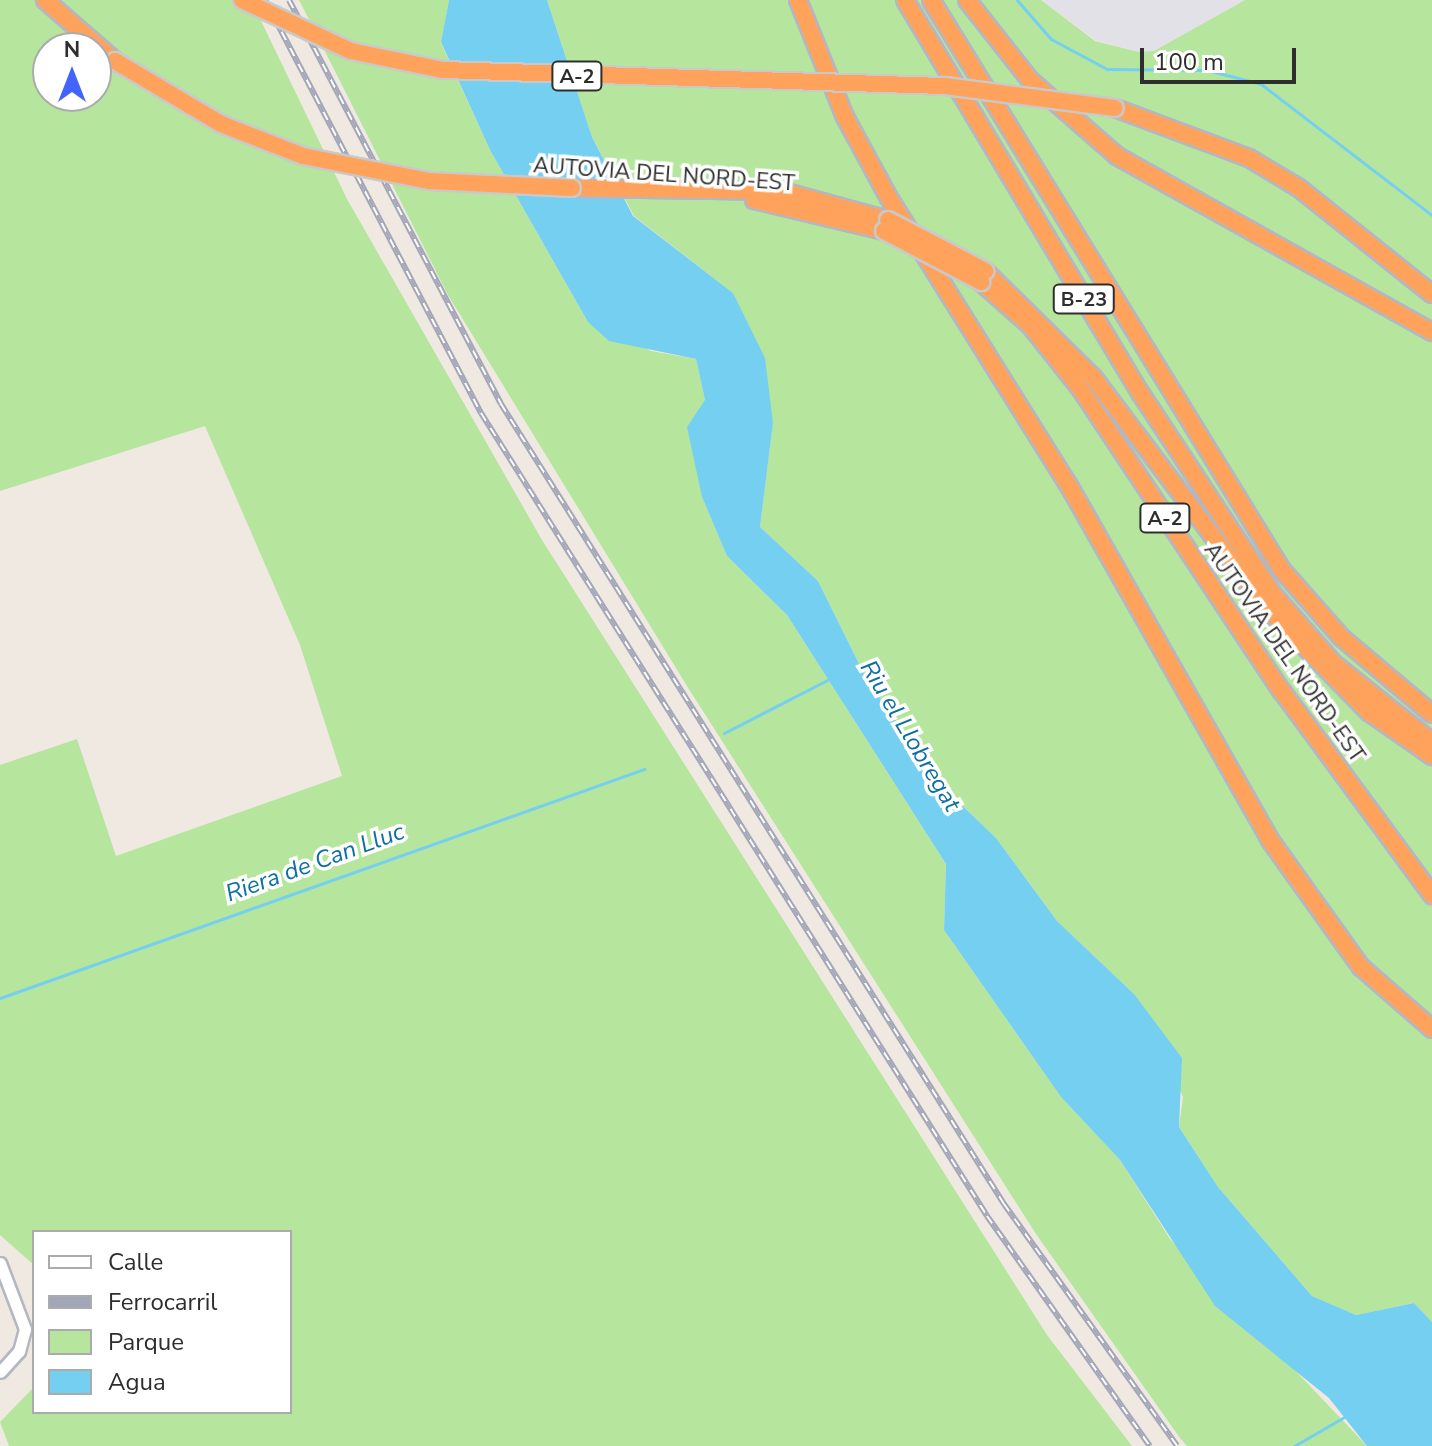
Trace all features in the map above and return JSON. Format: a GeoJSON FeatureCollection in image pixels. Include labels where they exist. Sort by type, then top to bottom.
{"type":"FeatureCollection","features":[{"type":"Feature","properties":{"kind":"highway","name":"AUTOVIA DEL NORD-EST"},"geometry":{"type":"LineString","coordinates":[[45,0],[115,61],[221,124],[303,156],[429,181],[829,207],[886,225],[983,276],[1030,325],[1080,388],[1281,690],[1432,895]]}},
{"type":"Feature","properties":{"kind":"highway","name":"A-2"},"geometry":{"type":"LineString","coordinates":[[242,0],[340,47],[431,68],[945,86],[1115,108],[1214,142],[1299,188],[1432,294]]}},
{"type":"Feature","properties":{"kind":"highway"},"geometry":{"type":"LineString","coordinates":[[798,0],[845,117],[889,198],[1061,471],[1270,840],[1361,967],[1432,1029]]}},
{"type":"Feature","properties":{"kind":"highway","name":"B-23"},"geometry":{"type":"LineString","coordinates":[[905,0],[1141,394],[1272,593],[1333,663],[1432,742]]}},
{"type":"Feature","properties":{"kind":"highway","name":"B-23"},"geometry":{"type":"LineString","coordinates":[[931,0],[1282,570],[1341,637],[1432,714]]}},
{"type":"Feature","properties":{"kind":"highway"},"geometry":{"type":"LineString","coordinates":[[967,0],[1030,80],[1117,156],[1432,332]]}},
{"type":"Feature","properties":{"kind":"highway"},"geometry":{"type":"LineString","coordinates":[[1299,188],[1360,222],[1432,280]]}},
{"type":"Feature","properties":{"kind":"highway"},"geometry":{"type":"LineString","coordinates":[[983,276],[1093,377],[1268,609],[1369,712],[1432,756]]}},
{"type":"Feature","properties":{"kind":"street"},"geometry":{"type":"LineString","coordinates":[[0,1263],[25,1329],[19,1351],[0,1372]]}},
{"type":"Feature","properties":{"kind":"shaded area"},"geometry":{"type":"Polygon","coordinates":[[[1041,0],[1245,0],[1153,52],[1139,52],[1095,40],[1041,0]]]}},
{"type":"Feature","properties":{"kind":"green space"},"geometry":{"type":"Polygon","coordinates":[[[0,0],[251,0],[347,199],[542,540],[1047,1335],[1132,1446],[9,1446],[0,1422],[32,1389],[32,1414],[292,1414],[292,1230],[32,1230],[32,1263],[0,1235],[0,765],[77,739],[116,856],[342,776],[300,645],[205,426],[0,491],[0,0]]]}},
{"type":"Feature","properties":{"kind":"green space"},"geometry":{"type":"Polygon","coordinates":[[[299,0],[449,0],[441,43],[490,150],[588,322],[651,351],[696,359],[705,400],[702,497],[727,556],[787,615],[946,864],[944,930],[1061,1097],[1120,1160],[1170,1239],[1367,1446],[1187,1446],[1180,1438],[1036,1234],[687,686],[448,295],[299,0]]]}},
{"type":"Feature","properties":{"kind":"green space"},"geometry":{"type":"Polygon","coordinates":[[[547,0],[1041,0],[1095,41],[1139,52],[1154,51],[1245,0],[1432,0],[1432,1322],[1414,1303],[1356,1315],[1312,1296],[1218,1187],[1179,1127],[1183,1097],[1134,994],[1057,921],[996,838],[947,791],[868,682],[818,581],[760,527],[773,423],[733,293],[634,216],[592,137],[547,0]]]}},
{"type":"Feature","properties":{"kind":"water"},"geometry":{"type":"Polygon","coordinates":[[[449,0],[547,0],[592,137],[633,216],[733,293],[765,358],[773,423],[760,527],[818,581],[868,682],[947,791],[996,838],[1057,921],[1134,994],[1182,1058],[1179,1127],[1218,1187],[1312,1296],[1356,1315],[1414,1303],[1432,1322],[1432,1446],[1367,1446],[1329,1398],[1215,1306],[1120,1160],[1061,1097],[944,930],[946,864],[787,615],[727,556],[702,497],[687,427],[705,400],[696,359],[609,341],[588,322],[490,150],[441,42],[449,0]]]}},
{"type":"Feature","properties":{"kind":"waterway"},"geometry":{"type":"LineString","coordinates":[[1017,0],[1051,39],[1107,69],[1207,70],[1261,84],[1432,215]]}},
{"type":"Feature","properties":{"kind":"waterway"},"geometry":{"type":"LineString","coordinates":[[724,733],[827,680]]}},
{"type":"Feature","properties":{"kind":"waterway","name":"Riera de Can Lluc"},"geometry":{"type":"LineString","coordinates":[[0,998],[644,769]]}},
{"type":"Feature","properties":{"kind":"waterway"},"geometry":{"type":"LineString","coordinates":[[1294,1446],[1346,1416]]}},
{"type":"Feature","properties":{"kind":"railway"},"geometry":{"type":"LineString","coordinates":[[265,0],[481,413],[987,1216],[1150,1446]]}},
{"type":"Feature","properties":{"kind":"railway"},"geometry":{"type":"LineString","coordinates":[[289,0],[501,404],[1004,1204],[1177,1446]]}},
{"type":"Feature","properties":{"kind":"water label","name":"Riu el Llobregat"},"geometry":{"type":"Point","coordinates":[910,736]}}]}
